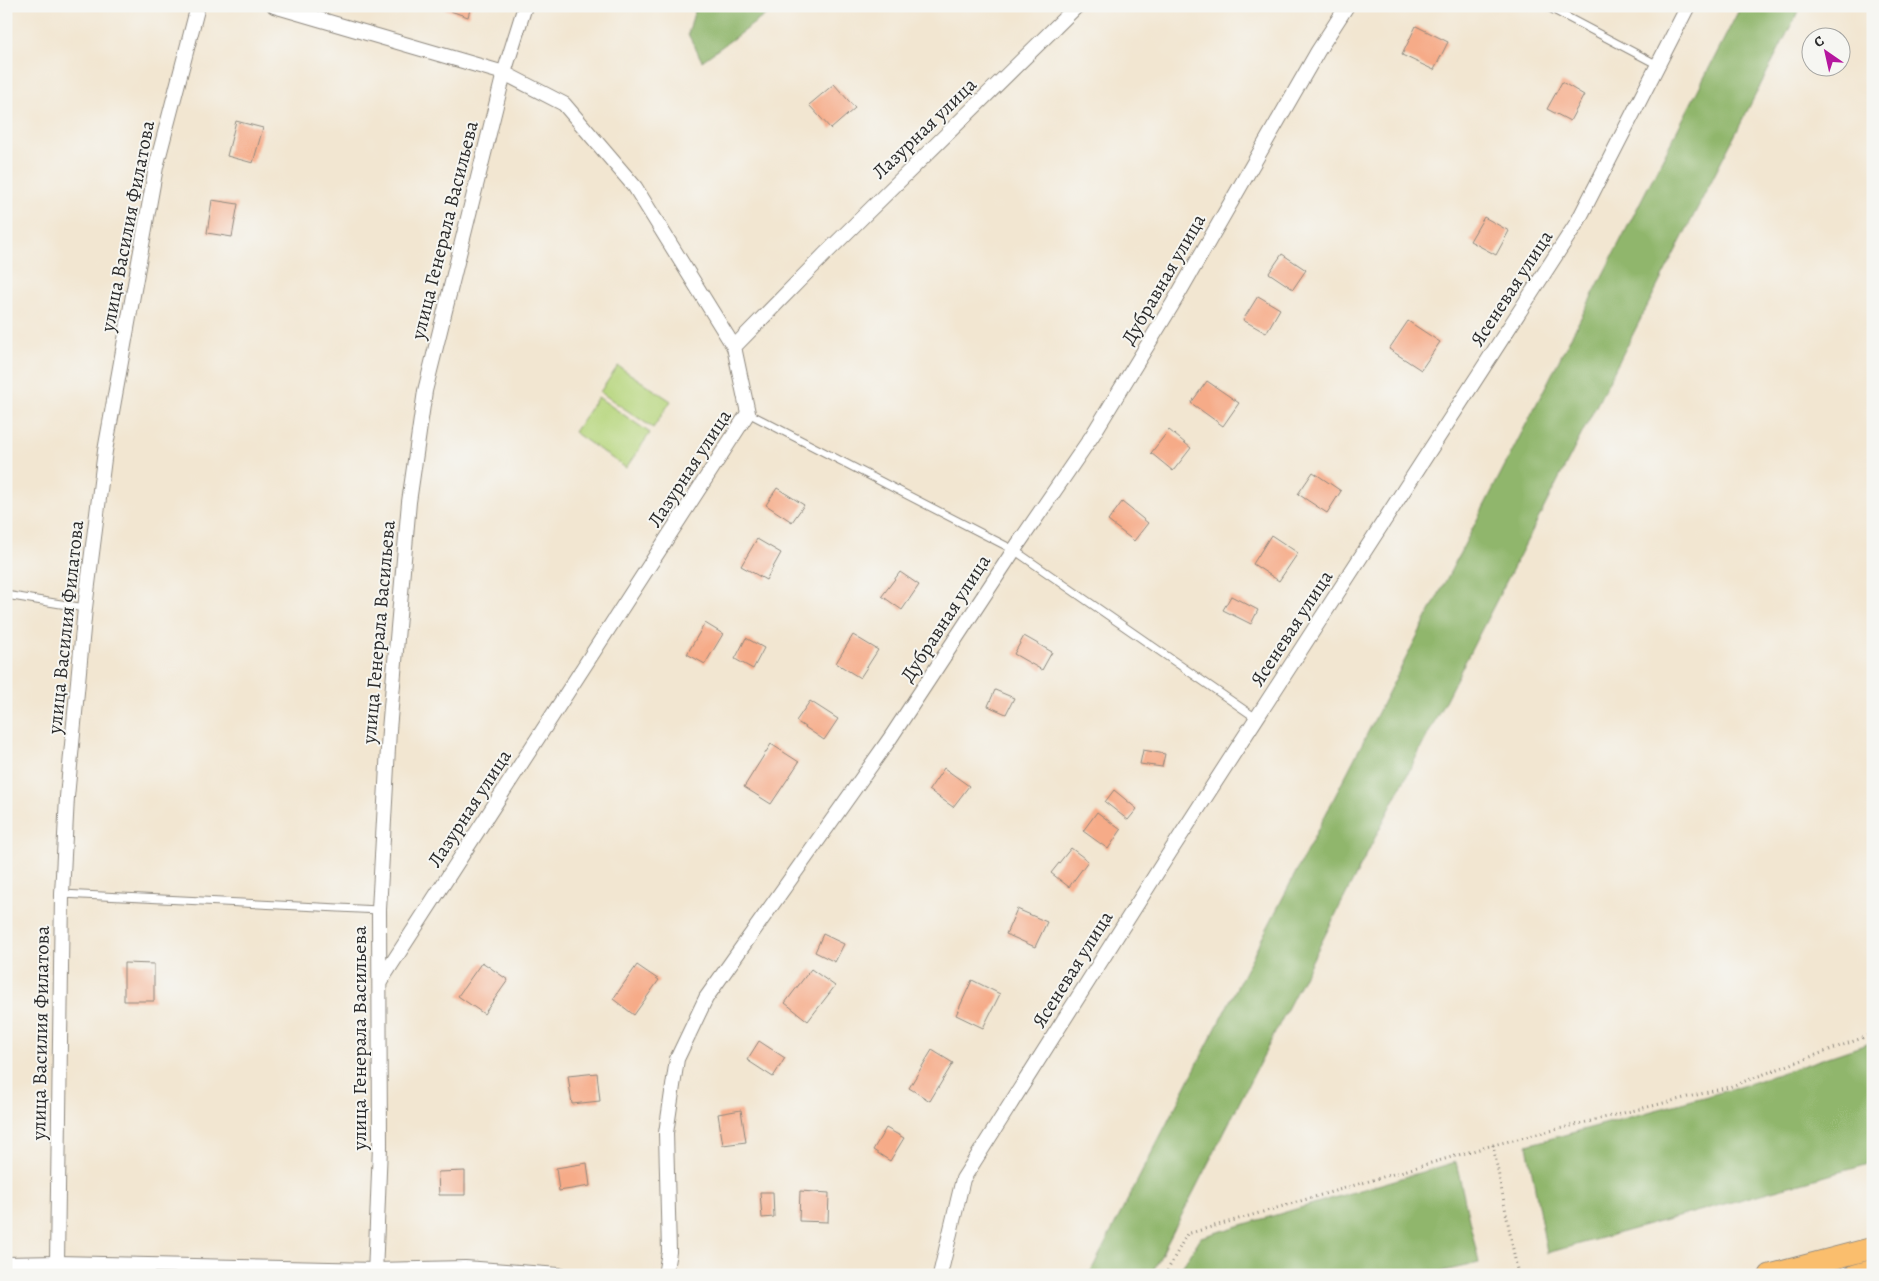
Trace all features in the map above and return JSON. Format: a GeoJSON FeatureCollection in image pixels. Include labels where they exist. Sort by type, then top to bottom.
{"type":"FeatureCollection","features":[{"type":"Feature","properties":{"kind":"main road"},"geometry":{"type":"LineString","coordinates":[[1770,1275],[1873,1248]]}},
{"type":"Feature","properties":{"kind":"main road"},"geometry":{"type":"LineString","coordinates":[[1854,1275],[1873,1270]]}},
{"type":"Feature","properties":{"kind":"street","name":"улица Василия Филатова"},"geometry":{"type":"LineString","coordinates":[[57,1262],[62,894],[67,798],[85,608],[105,452],[156,168],[198,6]]}},
{"type":"Feature","properties":{"kind":"street"},"geometry":{"type":"LineString","coordinates":[[274,6],[504,73],[564,104],[635,187],[734,347]]}},
{"type":"Feature","properties":{"kind":"street","name":"улица Генерала Васильева"},"geometry":{"type":"LineString","coordinates":[[375,1272],[380,1146],[379,910],[389,730],[409,502],[425,391],[504,73],[526,6]]}},
{"type":"Feature","properties":{"kind":"street","name":"Лазурная улица"},"geometry":{"type":"LineString","coordinates":[[380,982],[748,413],[734,347],[825,254],[1077,6]]}},
{"type":"Feature","properties":{"kind":"street","name":"Дубравная улица"},"geometry":{"type":"LineString","coordinates":[[665,1275],[668,1252],[666,1133],[674,1078],[677,1059],[706,998],[889,740],[1102,420],[1172,306],[1318,51],[1347,6]]}},
{"type":"Feature","properties":{"kind":"street","name":"Ясеневая улица"},"geometry":{"type":"LineString","coordinates":[[940,1275],[963,1179],[1256,718],[1578,221],[1688,6]]}},
{"type":"Feature","properties":{"kind":"street"},"geometry":{"type":"LineString","coordinates":[[6,1264],[57,1262],[375,1272],[465,1268],[559,1275]]}},
{"type":"Feature","properties":{"kind":"lane"},"geometry":{"type":"LineString","coordinates":[[1546,6],[1658,65]]}},
{"type":"Feature","properties":{"kind":"lane"},"geometry":{"type":"LineString","coordinates":[[748,413],[1014,550],[1256,718]]}},
{"type":"Feature","properties":{"kind":"lane"},"geometry":{"type":"LineString","coordinates":[[6,595],[85,608]]}},
{"type":"Feature","properties":{"kind":"lane"},"geometry":{"type":"LineString","coordinates":[[62,894],[379,910]]}},
{"type":"Feature","properties":{"kind":"path"},"geometry":{"type":"LineString","coordinates":[[1165,1275],[1187,1234],[1493,1145],[1729,1087],[1873,1034]]}},
{"type":"Feature","properties":{"kind":"path"},"geometry":{"type":"LineString","coordinates":[[1493,1145],[1518,1275]]}},
{"type":"Feature","properties":{"kind":"green space"},"geometry":{"type":"Polygon","coordinates":[[[696,6],[778,6],[702,61],[688,34],[696,6]]]}},
{"type":"Feature","properties":{"kind":"green space"},"geometry":{"type":"Polygon","coordinates":[[[1741,6],[1801,6],[1151,1275],[1089,1275],[1741,6]]]}},
{"type":"Feature","properties":{"kind":"green space"},"geometry":{"type":"Polygon","coordinates":[[[618,366],[671,401],[653,428],[600,392],[618,366]]]}},
{"type":"Feature","properties":{"kind":"green space"},"geometry":{"type":"Polygon","coordinates":[[[598,397],[650,433],[626,468],[574,432],[598,397]]]}},
{"type":"Feature","properties":{"kind":"green space"},"geometry":{"type":"Polygon","coordinates":[[[1873,1042],[1873,1163],[1547,1253],[1527,1145],[1733,1089],[1873,1042]]]}},
{"type":"Feature","properties":{"kind":"green space"},"geometry":{"type":"Polygon","coordinates":[[[1456,1162],[1479,1263],[1426,1275],[1177,1275],[1201,1237],[1456,1162]]]}},
{"type":"Feature","properties":{"kind":"building"},"geometry":{"type":"Polygon","coordinates":[[[436,6],[471,6],[468,17],[436,6]]]}},
{"type":"Feature","properties":{"kind":"building"},"geometry":{"type":"Polygon","coordinates":[[[1416,26],[1448,42],[1434,70],[1402,55],[1416,26]]]}},
{"type":"Feature","properties":{"kind":"building"},"geometry":{"type":"Polygon","coordinates":[[[1562,82],[1584,95],[1570,121],[1547,109],[1562,82]]]}},
{"type":"Feature","properties":{"kind":"building"},"geometry":{"type":"Polygon","coordinates":[[[834,84],[855,108],[831,129],[809,105],[834,84]]]}},
{"type":"Feature","properties":{"kind":"building"},"geometry":{"type":"Polygon","coordinates":[[[236,121],[263,128],[253,163],[227,156],[236,121]]]}},
{"type":"Feature","properties":{"kind":"building"},"geometry":{"type":"Polygon","coordinates":[[[212,200],[238,204],[232,237],[207,233],[212,200]]]}},
{"type":"Feature","properties":{"kind":"building"},"geometry":{"type":"Polygon","coordinates":[[[1484,217],[1509,231],[1496,255],[1470,241],[1484,217]]]}},
{"type":"Feature","properties":{"kind":"building"},"geometry":{"type":"Polygon","coordinates":[[[1282,254],[1306,270],[1293,289],[1269,273],[1282,254]]]}},
{"type":"Feature","properties":{"kind":"building"},"geometry":{"type":"Polygon","coordinates":[[[1258,296],[1280,309],[1266,333],[1243,320],[1258,296]]]}},
{"type":"Feature","properties":{"kind":"building"},"geometry":{"type":"Polygon","coordinates":[[[1408,321],[1440,342],[1421,370],[1389,349],[1408,321]]]}},
{"type":"Feature","properties":{"kind":"building"},"geometry":{"type":"Polygon","coordinates":[[[1207,381],[1239,403],[1223,426],[1191,403],[1207,381]]]}},
{"type":"Feature","properties":{"kind":"building"},"geometry":{"type":"Polygon","coordinates":[[[1169,430],[1191,448],[1173,471],[1151,453],[1169,430]]]}},
{"type":"Feature","properties":{"kind":"building"},"geometry":{"type":"Polygon","coordinates":[[[1313,472],[1341,491],[1327,513],[1298,494],[1313,472]]]}},
{"type":"Feature","properties":{"kind":"building"},"geometry":{"type":"Polygon","coordinates":[[[777,488],[804,505],[792,522],[766,505],[777,488]]]}},
{"type":"Feature","properties":{"kind":"building"},"geometry":{"type":"Polygon","coordinates":[[[1122,502],[1148,523],[1134,541],[1108,521],[1122,502]]]}},
{"type":"Feature","properties":{"kind":"building"},"geometry":{"type":"Polygon","coordinates":[[[1271,535],[1298,553],[1279,581],[1253,564],[1271,535]]]}},
{"type":"Feature","properties":{"kind":"building"},"geometry":{"type":"Polygon","coordinates":[[[757,539],[781,553],[766,580],[741,566],[757,539]]]}},
{"type":"Feature","properties":{"kind":"building"},"geometry":{"type":"Polygon","coordinates":[[[900,572],[919,585],[902,610],[882,596],[900,572]]]}},
{"type":"Feature","properties":{"kind":"building"},"geometry":{"type":"Polygon","coordinates":[[[1231,596],[1258,610],[1251,624],[1223,610],[1231,596]]]}},
{"type":"Feature","properties":{"kind":"building"},"geometry":{"type":"Polygon","coordinates":[[[705,623],[723,634],[705,664],[687,654],[705,623]]]}},
{"type":"Feature","properties":{"kind":"building"},"geometry":{"type":"Polygon","coordinates":[[[853,635],[878,650],[860,678],[836,663],[853,635]]]}},
{"type":"Feature","properties":{"kind":"building"},"geometry":{"type":"Polygon","coordinates":[[[1024,636],[1052,652],[1042,670],[1014,654],[1024,636]]]}},
{"type":"Feature","properties":{"kind":"building"},"geometry":{"type":"Polygon","coordinates":[[[746,638],[764,648],[753,669],[735,659],[746,638]]]}},
{"type":"Feature","properties":{"kind":"building"},"geometry":{"type":"Polygon","coordinates":[[[995,690],[1014,698],[1006,714],[988,706],[995,690]]]}},
{"type":"Feature","properties":{"kind":"building"},"geometry":{"type":"Polygon","coordinates":[[[810,701],[838,719],[824,740],[796,721],[810,701]]]}},
{"type":"Feature","properties":{"kind":"building"},"geometry":{"type":"Polygon","coordinates":[[[771,744],[799,762],[771,804],[744,787],[771,744]]]}},
{"type":"Feature","properties":{"kind":"building"},"geometry":{"type":"Polygon","coordinates":[[[1143,750],[1165,754],[1162,767],[1140,764],[1143,750]]]}},
{"type":"Feature","properties":{"kind":"building"},"geometry":{"type":"Polygon","coordinates":[[[944,768],[969,786],[953,807],[929,790],[944,768]]]}},
{"type":"Feature","properties":{"kind":"building"},"geometry":{"type":"Polygon","coordinates":[[[1114,790],[1137,809],[1128,820],[1105,802],[1114,790]]]}},
{"type":"Feature","properties":{"kind":"building"},"geometry":{"type":"Polygon","coordinates":[[[1097,812],[1121,830],[1108,849],[1083,831],[1097,812]]]}},
{"type":"Feature","properties":{"kind":"building"},"geometry":{"type":"Polygon","coordinates":[[[1071,848],[1088,861],[1069,887],[1051,873],[1071,848]]]}},
{"type":"Feature","properties":{"kind":"building"},"geometry":{"type":"Polygon","coordinates":[[[1017,909],[1047,922],[1035,947],[1006,934],[1017,909]]]}},
{"type":"Feature","properties":{"kind":"building"},"geometry":{"type":"Polygon","coordinates":[[[823,934],[844,944],[835,962],[815,952],[823,934]]]}},
{"type":"Feature","properties":{"kind":"building"},"geometry":{"type":"Polygon","coordinates":[[[482,962],[508,980],[484,1014],[458,996],[482,962]]]}},
{"type":"Feature","properties":{"kind":"building"},"geometry":{"type":"Polygon","coordinates":[[[124,963],[154,964],[154,1001],[124,1001],[124,963]]]}},
{"type":"Feature","properties":{"kind":"building"},"geometry":{"type":"Polygon","coordinates":[[[637,965],[659,980],[634,1015],[613,999],[637,965]]]}},
{"type":"Feature","properties":{"kind":"building"},"geometry":{"type":"Polygon","coordinates":[[[811,969],[835,986],[808,1021],[785,1003],[811,969]]]}},
{"type":"Feature","properties":{"kind":"building"},"geometry":{"type":"Polygon","coordinates":[[[972,980],[1000,994],[983,1028],[956,1015],[972,980]]]}},
{"type":"Feature","properties":{"kind":"building"},"geometry":{"type":"Polygon","coordinates":[[[759,1041],[785,1058],[773,1077],[747,1060],[759,1041]]]}},
{"type":"Feature","properties":{"kind":"building"},"geometry":{"type":"Polygon","coordinates":[[[932,1050],[953,1063],[930,1101],[909,1088],[932,1050]]]}},
{"type":"Feature","properties":{"kind":"building"},"geometry":{"type":"Polygon","coordinates":[[[597,1073],[600,1101],[572,1104],[568,1076],[597,1073]]]}},
{"type":"Feature","properties":{"kind":"building"},"geometry":{"type":"Polygon","coordinates":[[[741,1110],[746,1142],[723,1145],[718,1114],[741,1110]]]}},
{"type":"Feature","properties":{"kind":"building"},"geometry":{"type":"Polygon","coordinates":[[[886,1128],[904,1138],[890,1161],[873,1150],[886,1128]]]}},
{"type":"Feature","properties":{"kind":"building"},"geometry":{"type":"Polygon","coordinates":[[[587,1163],[590,1186],[559,1191],[556,1168],[587,1163]]]}},
{"type":"Feature","properties":{"kind":"building"},"geometry":{"type":"Polygon","coordinates":[[[465,1171],[465,1195],[439,1195],[438,1172],[465,1171]]]}},
{"type":"Feature","properties":{"kind":"building"},"geometry":{"type":"Polygon","coordinates":[[[800,1191],[829,1193],[828,1222],[799,1221],[800,1191]]]}},
{"type":"Feature","properties":{"kind":"building"},"geometry":{"type":"Polygon","coordinates":[[[760,1192],[773,1192],[774,1217],[762,1218],[760,1192]]]}}]}
